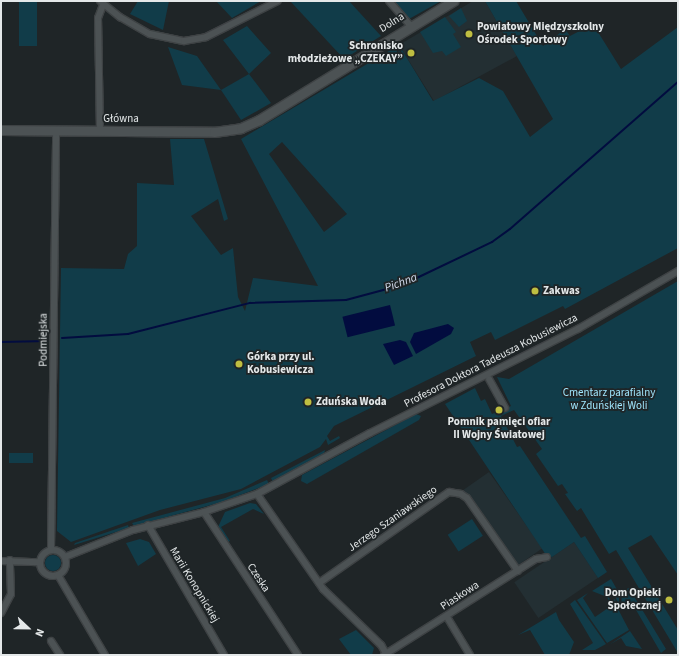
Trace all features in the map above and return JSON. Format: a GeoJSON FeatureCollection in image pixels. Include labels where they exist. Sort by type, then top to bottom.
{"type":"FeatureCollection","features":[{"type":"Feature","properties":{"kind":"street"},"geometry":{"type":"LineString","coordinates":[[100,131],[98,18],[102,3],[150,34],[184,41],[206,38],[278,1]]}},
{"type":"Feature","properties":{"kind":"street"},"geometry":{"type":"LineString","coordinates":[[389,1],[410,25]]}},
{"type":"Feature","properties":{"kind":"street","name":"Dolna"},"geometry":{"type":"LineString","coordinates":[[241,128],[259,120],[410,25],[453,1]]}},
{"type":"Feature","properties":{"kind":"street","name":"Główna"},"geometry":{"type":"LineString","coordinates":[[1,130],[214,132],[241,128]]}},
{"type":"Feature","properties":{"kind":"street","name":"Podmiejska"},"geometry":{"type":"LineString","coordinates":[[51,550],[56,130]]}},
{"type":"Feature","properties":{"kind":"street","name":"Profesora Doktora Tadeusza Kobusiewicza"},"geometry":{"type":"LineString","coordinates":[[65,557],[148,525],[204,512],[257,494],[370,433],[578,329],[678,271]]}},
{"type":"Feature","properties":{"kind":"street"},"geometry":{"type":"LineString","coordinates":[[489,379],[505,408]]}},
{"type":"Feature","properties":{"kind":"street","name":"Jerzego Szaniawskiego"},"geometry":{"type":"LineString","coordinates":[[319,583],[449,492],[456,492],[467,498],[518,571]]}},
{"type":"Feature","properties":{"kind":"street"},"geometry":{"type":"LineString","coordinates":[[257,494],[319,583],[386,654]]}},
{"type":"Feature","properties":{"kind":"street","name":"Czeska"},"geometry":{"type":"LineString","coordinates":[[204,512],[298,655]]}},
{"type":"Feature","properties":{"kind":"street","name":"Marii Konopnickiej"},"geometry":{"type":"LineString","coordinates":[[148,525],[224,655]]}},
{"type":"Feature","properties":{"kind":"street"},"geometry":{"type":"LineString","coordinates":[[51,550],[59,551],[65,557],[65,569],[58,575],[50,576],[43,573],[39,562],[43,554],[51,550]]}},
{"type":"Feature","properties":{"kind":"street","name":"Piaskowa"},"geometry":{"type":"LineString","coordinates":[[386,654],[536,559],[547,557]]}},
{"type":"Feature","properties":{"kind":"street"},"geometry":{"type":"LineString","coordinates":[[1,560],[39,562]]}},
{"type":"Feature","properties":{"kind":"street"},"geometry":{"type":"LineString","coordinates":[[1,613],[11,594],[10,560]]}},
{"type":"Feature","properties":{"kind":"street"},"geometry":{"type":"LineString","coordinates":[[58,575],[105,655]]}},
{"type":"Feature","properties":{"kind":"street"},"geometry":{"type":"LineString","coordinates":[[447,616],[470,655]]}},
{"type":"Feature","properties":{"kind":"street"},"geometry":{"type":"LineString","coordinates":[[51,641],[60,655]]}},
{"type":"Feature","properties":{"kind":"shaded area"},"geometry":{"type":"Polygon","coordinates":[[[473,1],[485,1],[517,56],[434,101],[399,45],[473,1]]]}},
{"type":"Feature","properties":{"kind":"shaded area"},"geometry":{"type":"Polygon","coordinates":[[[390,305],[395,325],[348,337],[342,317],[390,305]]]}},
{"type":"Feature","properties":{"kind":"shaded area"},"geometry":{"type":"Polygon","coordinates":[[[448,324],[454,328],[451,334],[416,354],[410,342],[414,333],[448,324]]]}},
{"type":"Feature","properties":{"kind":"shaded area"},"geometry":{"type":"Polygon","coordinates":[[[400,340],[406,342],[413,356],[394,365],[383,344],[400,340]]]}},
{"type":"Feature","properties":{"kind":"shaded area"},"geometry":{"type":"Polygon","coordinates":[[[489,472],[542,548],[517,566],[464,490],[489,472]]]}},
{"type":"Feature","properties":{"kind":"shaded area"},"geometry":{"type":"Polygon","coordinates":[[[574,542],[598,578],[538,618],[514,582],[574,542]]]}},
{"type":"Feature","properties":{"kind":"green space"},"geometry":{"type":"Polygon","coordinates":[[[19,1],[37,1],[37,46],[19,46],[19,1]]]}},
{"type":"Feature","properties":{"kind":"green space"},"geometry":{"type":"Polygon","coordinates":[[[138,1],[169,1],[163,30],[130,14],[138,1]]]}},
{"type":"Feature","properties":{"kind":"green space"},"geometry":{"type":"Polygon","coordinates":[[[216,1],[261,1],[232,18],[216,1]]]}},
{"type":"Feature","properties":{"kind":"green space"},"geometry":{"type":"Polygon","coordinates":[[[349,1],[381,36],[344,59],[291,2],[349,1]]]}},
{"type":"Feature","properties":{"kind":"green space"},"geometry":{"type":"Polygon","coordinates":[[[393,1],[441,1],[409,19],[393,1]]]}},
{"type":"Feature","properties":{"kind":"green space"},"geometry":{"type":"Polygon","coordinates":[[[485,1],[516,1],[543,46],[565,29],[570,36],[593,24],[621,69],[678,27],[678,248],[565,309],[563,306],[495,340],[491,332],[470,342],[476,356],[334,426],[327,436],[330,441],[339,436],[340,438],[328,445],[326,439],[320,447],[241,489],[160,510],[71,542],[57,531],[61,268],[124,269],[128,254],[137,246],[137,183],[174,185],[170,139],[204,139],[228,219],[224,221],[218,199],[191,216],[221,255],[233,248],[238,297],[245,311],[253,278],[318,286],[241,139],[399,45],[433,101],[479,78],[503,91],[530,137],[553,119],[485,1]],[[282,142],[269,154],[324,232],[347,214],[282,142]]]}},
{"type":"Feature","properties":{"kind":"green space"},"geometry":{"type":"Polygon","coordinates":[[[461,8],[467,21],[459,27],[449,16],[461,8]]]}},
{"type":"Feature","properties":{"kind":"green space"},"geometry":{"type":"Polygon","coordinates":[[[445,17],[456,32],[453,34],[461,47],[446,56],[442,51],[433,53],[420,32],[445,17]]]}},
{"type":"Feature","properties":{"kind":"green space"},"geometry":{"type":"Polygon","coordinates":[[[247,26],[271,53],[249,74],[223,40],[247,26]]]}},
{"type":"Feature","properties":{"kind":"green space"},"geometry":{"type":"Polygon","coordinates":[[[168,47],[197,56],[221,90],[182,85],[168,47]]]}},
{"type":"Feature","properties":{"kind":"green space"},"geometry":{"type":"Polygon","coordinates":[[[249,74],[271,103],[241,120],[221,90],[249,74]]]}},
{"type":"Feature","properties":{"kind":"green space","name":"Cmentarz parafialny w Zduńskiej Woli"},"geometry":{"type":"Polygon","coordinates":[[[678,281],[678,575],[651,535],[628,548],[678,630],[678,653],[616,550],[609,554],[581,508],[577,511],[565,494],[568,493],[562,484],[558,486],[536,454],[542,449],[514,410],[501,416],[517,447],[520,446],[581,538],[585,536],[607,572],[598,578],[574,542],[552,557],[546,555],[445,404],[475,388],[481,401],[485,399],[492,414],[511,406],[497,377],[509,379],[678,281]]]}},
{"type":"Feature","properties":{"kind":"green space"},"geometry":{"type":"Polygon","coordinates":[[[416,414],[421,416],[419,420],[307,484],[301,481],[302,475],[416,414]]]}},
{"type":"Feature","properties":{"kind":"green space"},"geometry":{"type":"Polygon","coordinates":[[[325,450],[324,454],[273,482],[271,478],[325,450]]]}},
{"type":"Feature","properties":{"kind":"green space"},"geometry":{"type":"Polygon","coordinates":[[[9,453],[33,453],[33,463],[9,463],[9,453]]]}},
{"type":"Feature","properties":{"kind":"green space"},"geometry":{"type":"Polygon","coordinates":[[[267,480],[269,484],[222,502],[134,526],[132,523],[225,498],[267,480]]]}},
{"type":"Feature","properties":{"kind":"green space"},"geometry":{"type":"Polygon","coordinates":[[[250,503],[256,504],[264,514],[253,509],[221,527],[230,541],[228,542],[218,527],[225,512],[250,503]]]}},
{"type":"Feature","properties":{"kind":"green space"},"geometry":{"type":"Polygon","coordinates":[[[472,519],[483,536],[459,552],[448,535],[472,519]]]}},
{"type":"Feature","properties":{"kind":"green space"},"geometry":{"type":"Polygon","coordinates":[[[128,525],[129,528],[74,545],[75,543],[128,525]]]}},
{"type":"Feature","properties":{"kind":"green space"},"geometry":{"type":"Polygon","coordinates":[[[140,539],[149,542],[156,554],[138,566],[126,543],[140,539]]]}},
{"type":"Feature","properties":{"kind":"green space"},"geometry":{"type":"Polygon","coordinates":[[[53,555],[59,557],[61,563],[59,569],[53,571],[47,569],[45,563],[47,557],[53,555]]]}},
{"type":"Feature","properties":{"kind":"green space"},"geometry":{"type":"Polygon","coordinates":[[[611,579],[619,593],[619,606],[614,593],[608,596],[611,601],[615,599],[617,607],[610,603],[607,597],[592,591],[611,579]]]}},
{"type":"Feature","properties":{"kind":"green space"},"geometry":{"type":"Polygon","coordinates":[[[629,588],[666,649],[661,653],[632,603],[621,609],[622,591],[629,588]]]}},
{"type":"Feature","properties":{"kind":"green space"},"geometry":{"type":"Polygon","coordinates":[[[588,593],[583,598],[595,617],[611,606],[618,609],[629,630],[607,643],[577,600],[588,593]]]}},
{"type":"Feature","properties":{"kind":"green space"},"geometry":{"type":"Polygon","coordinates":[[[575,600],[606,644],[595,650],[582,650],[593,643],[570,604],[575,600]]]}},
{"type":"Feature","properties":{"kind":"green space"},"geometry":{"type":"Polygon","coordinates":[[[556,612],[559,620],[574,642],[569,655],[545,655],[530,630],[518,635],[556,612]]]}},
{"type":"Feature","properties":{"kind":"green space"},"geometry":{"type":"Polygon","coordinates":[[[356,630],[374,648],[372,655],[351,655],[339,639],[356,630]]]}},
{"type":"Feature","properties":{"kind":"green space"},"geometry":{"type":"Polygon","coordinates":[[[630,631],[642,649],[626,646],[621,638],[609,645],[630,631]]]}},
{"type":"Feature","properties":{"kind":"waterway","name":"Pichna"},"geometry":{"type":"LineString","coordinates":[[62,338],[128,334],[250,303],[346,300],[402,285],[492,242],[510,229],[678,82]]}},
{"type":"Feature","properties":{"kind":"waterway","name":"Pichna"},"geometry":{"type":"LineString","coordinates":[[1,342],[47,341]]}},
{"type":"Feature","properties":{"kind":"place","name":"Powiatowy Międzyszkolny Ośrodek Sportowy"},"geometry":{"type":"Point","coordinates":[469,34]}},
{"type":"Feature","properties":{"kind":"place","name":"Schronisko młodzieżowe „CZEKAY”"},"geometry":{"type":"Point","coordinates":[411,53]}},
{"type":"Feature","properties":{"kind":"place","name":"Zakwas"},"geometry":{"type":"Point","coordinates":[535,291]}},
{"type":"Feature","properties":{"kind":"place","name":"Górka przy ul. Kobusiewicza"},"geometry":{"type":"Point","coordinates":[239,364]}},
{"type":"Feature","properties":{"kind":"place","name":"Zduńska Woda"},"geometry":{"type":"Point","coordinates":[308,402]}},
{"type":"Feature","properties":{"kind":"place","name":"Pomnik pamięci ofiar II Wojny Światowej"},"geometry":{"type":"Point","coordinates":[499,410]}},
{"type":"Feature","properties":{"kind":"place","name":"Dom Opieki Społecznej"},"geometry":{"type":"Point","coordinates":[669,600]}}]}
